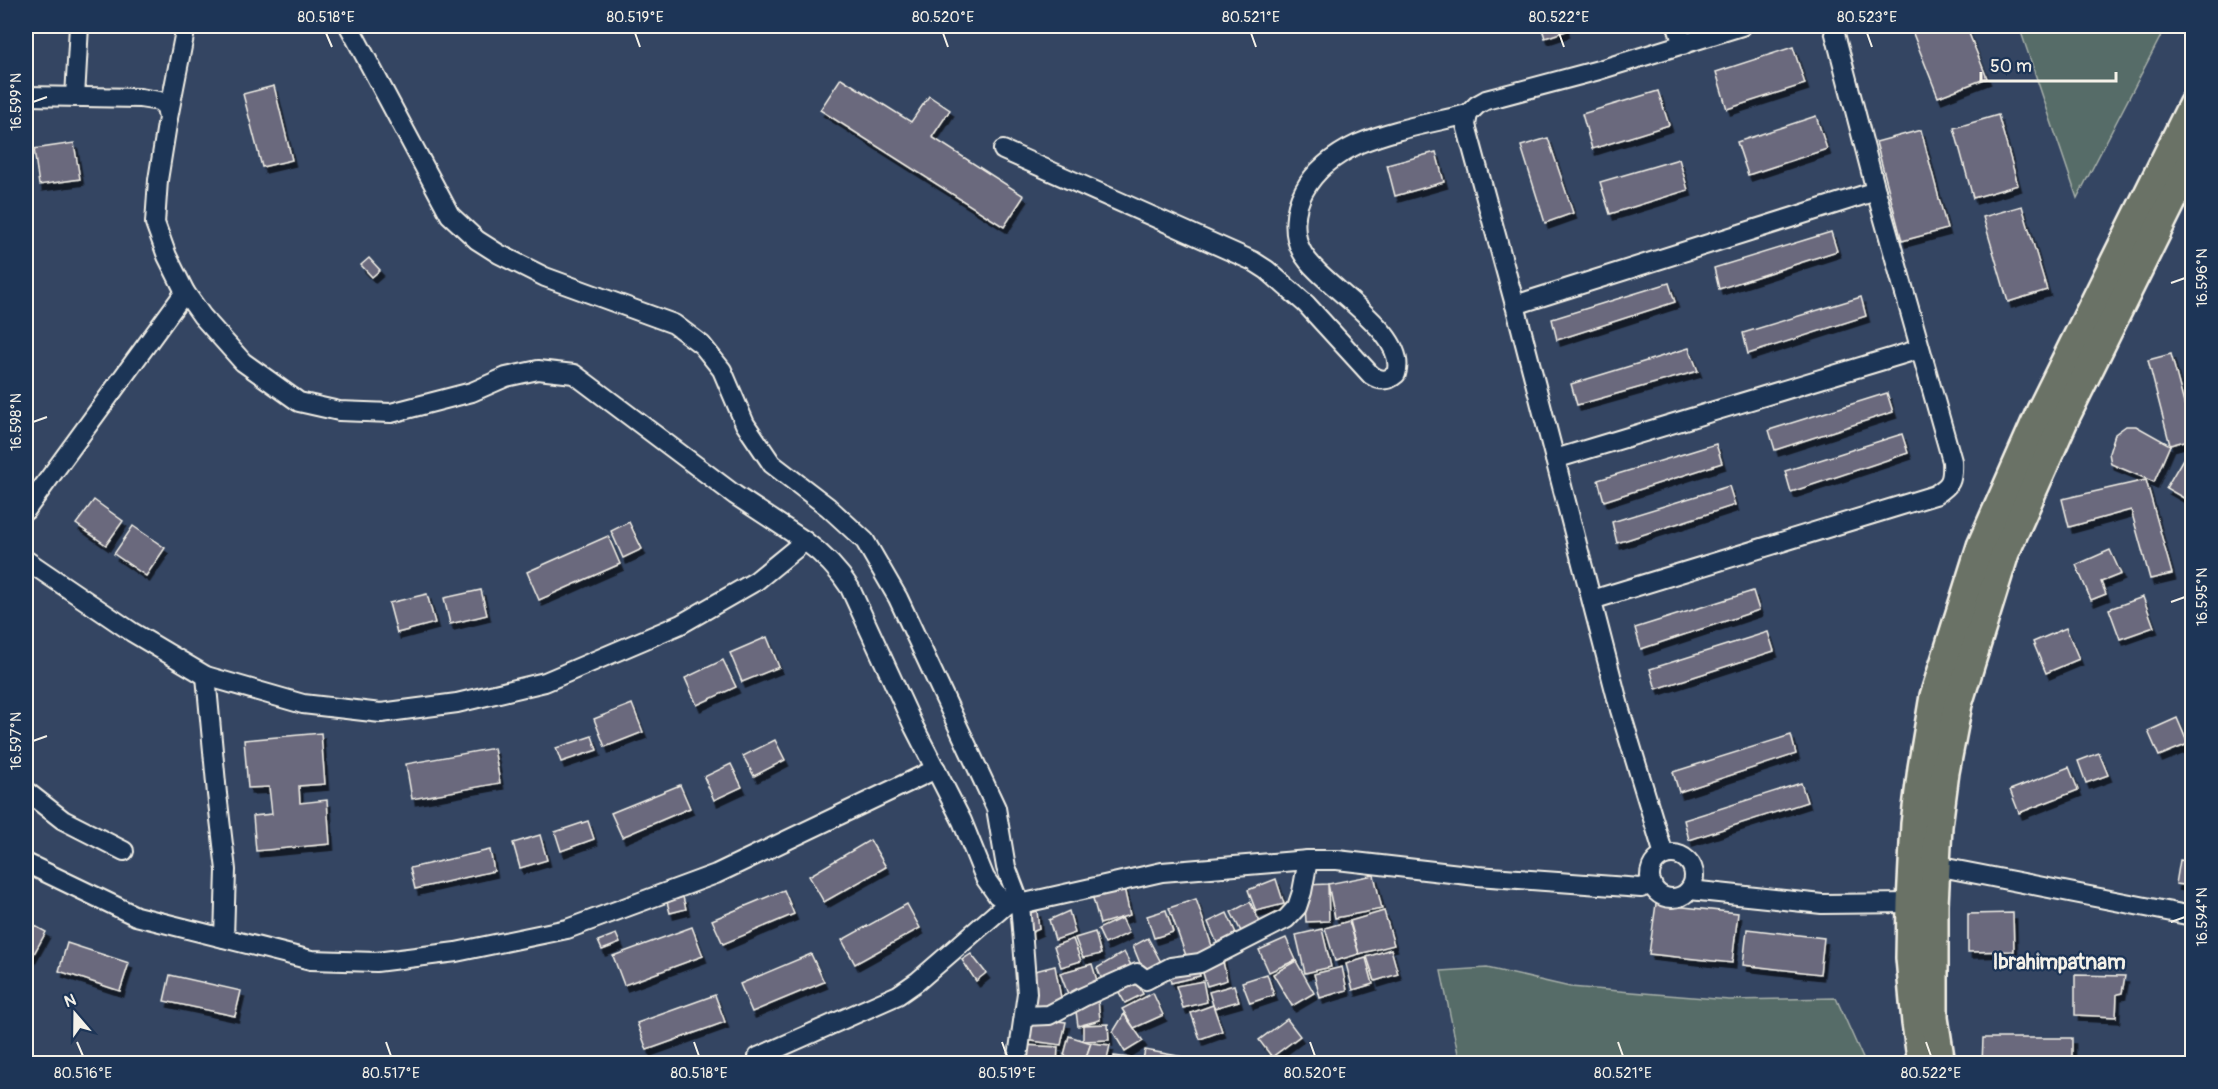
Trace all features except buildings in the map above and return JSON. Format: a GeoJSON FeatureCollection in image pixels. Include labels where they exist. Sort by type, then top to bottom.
{"type":"FeatureCollection","features":[{"type":"Feature","properties":{"kind":"highway"},"geometry":{"type":"LineString","coordinates":[[1922,1064],[1910,958],[1911,903],[1915,824],[1934,696],[1981,546],[2041,410],[2193,105]]}},
{"type":"Feature","properties":{"kind":"highway"},"geometry":{"type":"LineString","coordinates":[[1941,1064],[1934,1018],[1933,957],[1936,866],[1938,826],[1945,772],[1958,704],[2005,553],[2065,418],[2193,161]]}},
{"type":"Feature","properties":{"kind":"street"},"geometry":{"type":"LineString","coordinates":[[75,97],[79,26]]}},
{"type":"Feature","properties":{"kind":"street"},"geometry":{"type":"LineString","coordinates":[[186,26],[158,180],[155,223],[167,256],[185,292],[202,316],[243,362],[299,402],[339,411],[391,413],[472,392],[506,377],[538,370],[574,374],[735,495],[806,542],[839,571],[850,588],[962,821],[984,878],[997,895],[1014,904]]}},
{"type":"Feature","properties":{"kind":"street"},"geometry":{"type":"LineString","coordinates":[[350,26],[450,215],[477,240],[499,254],[545,277],[674,324],[702,345],[722,370],[745,424],[772,464],[828,507],[865,541],[898,598],[996,808],[1014,904],[1027,993],[1017,1064]]}},
{"type":"Feature","properties":{"kind":"street"},"geometry":{"type":"LineString","coordinates":[[1677,26],[1683,45]]}},
{"type":"Feature","properties":{"kind":"street"},"geometry":{"type":"LineString","coordinates":[[1003,150],[1253,261],[1268,270],[1305,304],[1363,368],[1379,380],[1386,380],[1396,374],[1398,368],[1397,358],[1390,344],[1302,253],[1295,224],[1299,199],[1309,181],[1339,154],[1359,144],[1468,114],[1486,100],[1683,45],[1742,26]]}},
{"type":"Feature","properties":{"kind":"street"},"geometry":{"type":"LineString","coordinates":[[1592,600],[1935,495],[1948,487],[1953,477],[1952,461],[1876,191],[1833,26]]}},
{"type":"Feature","properties":{"kind":"street"},"geometry":{"type":"LineString","coordinates":[[26,96],[140,98],[159,101],[166,107],[168,118]]}},
{"type":"Feature","properties":{"kind":"street"},"geometry":{"type":"LineString","coordinates":[[1468,114],[1466,125],[1620,710],[1664,855]]}},
{"type":"Feature","properties":{"kind":"street"},"geometry":{"type":"LineString","coordinates":[[1515,305],[1876,191]]}},
{"type":"Feature","properties":{"kind":"street"},"geometry":{"type":"LineString","coordinates":[[26,510],[185,292]]}},
{"type":"Feature","properties":{"kind":"street"},"geometry":{"type":"LineString","coordinates":[[1555,459],[1920,349]]}},
{"type":"Feature","properties":{"kind":"street"},"geometry":{"type":"LineString","coordinates":[[26,560],[132,632],[206,676],[303,704],[381,713],[457,704],[545,682],[681,624],[756,581],[806,542]]}},
{"type":"Feature","properties":{"kind":"street"},"geometry":{"type":"LineString","coordinates":[[206,676],[216,794],[226,870],[224,938]]}},
{"type":"Feature","properties":{"kind":"street"},"geometry":{"type":"LineString","coordinates":[[26,862],[136,916],[311,960],[376,962],[456,952],[567,929],[716,874],[936,770]]}},
{"type":"Feature","properties":{"kind":"street"},"geometry":{"type":"LineString","coordinates":[[26,791],[63,820],[124,851]]}},
{"type":"Feature","properties":{"kind":"street"},"geometry":{"type":"LineString","coordinates":[[1690,890],[1695,876],[1689,861],[1676,854],[1664,855],[1655,862],[1651,869],[1652,884],[1662,896],[1669,898],[1677,898],[1690,890],[1822,904],[1911,903]]}},
{"type":"Feature","properties":{"kind":"street"},"geometry":{"type":"LineString","coordinates":[[1025,1016],[1049,1015],[1137,973],[1146,980],[1171,967],[1200,963],[1286,919],[1297,907],[1308,860]]}},
{"type":"Feature","properties":{"kind":"street"},"geometry":{"type":"LineString","coordinates":[[758,1057],[898,994],[918,981],[1014,904],[1162,872],[1308,860],[1337,860],[1477,876],[1641,888],[1652,884]]}},
{"type":"Feature","properties":{"kind":"street"},"geometry":{"type":"LineString","coordinates":[[1936,866],[2193,916]]}},
{"type":"Feature","properties":{"kind":"green space"},"geometry":{"type":"Polygon","coordinates":[[[2019,26],[2166,26],[2077,198],[2019,26]]]}},
{"type":"Feature","properties":{"kind":"green space"},"geometry":{"type":"Polygon","coordinates":[[[1487,968],[1570,987],[1729,1000],[1836,998],[1865,1063],[1460,1063],[1441,971],[1487,968]]]}},
{"type":"Feature","properties":{"kind":"district","name":"Ibrahimpatnam"},"geometry":{"type":"Point","coordinates":[2059,962]}}]}
